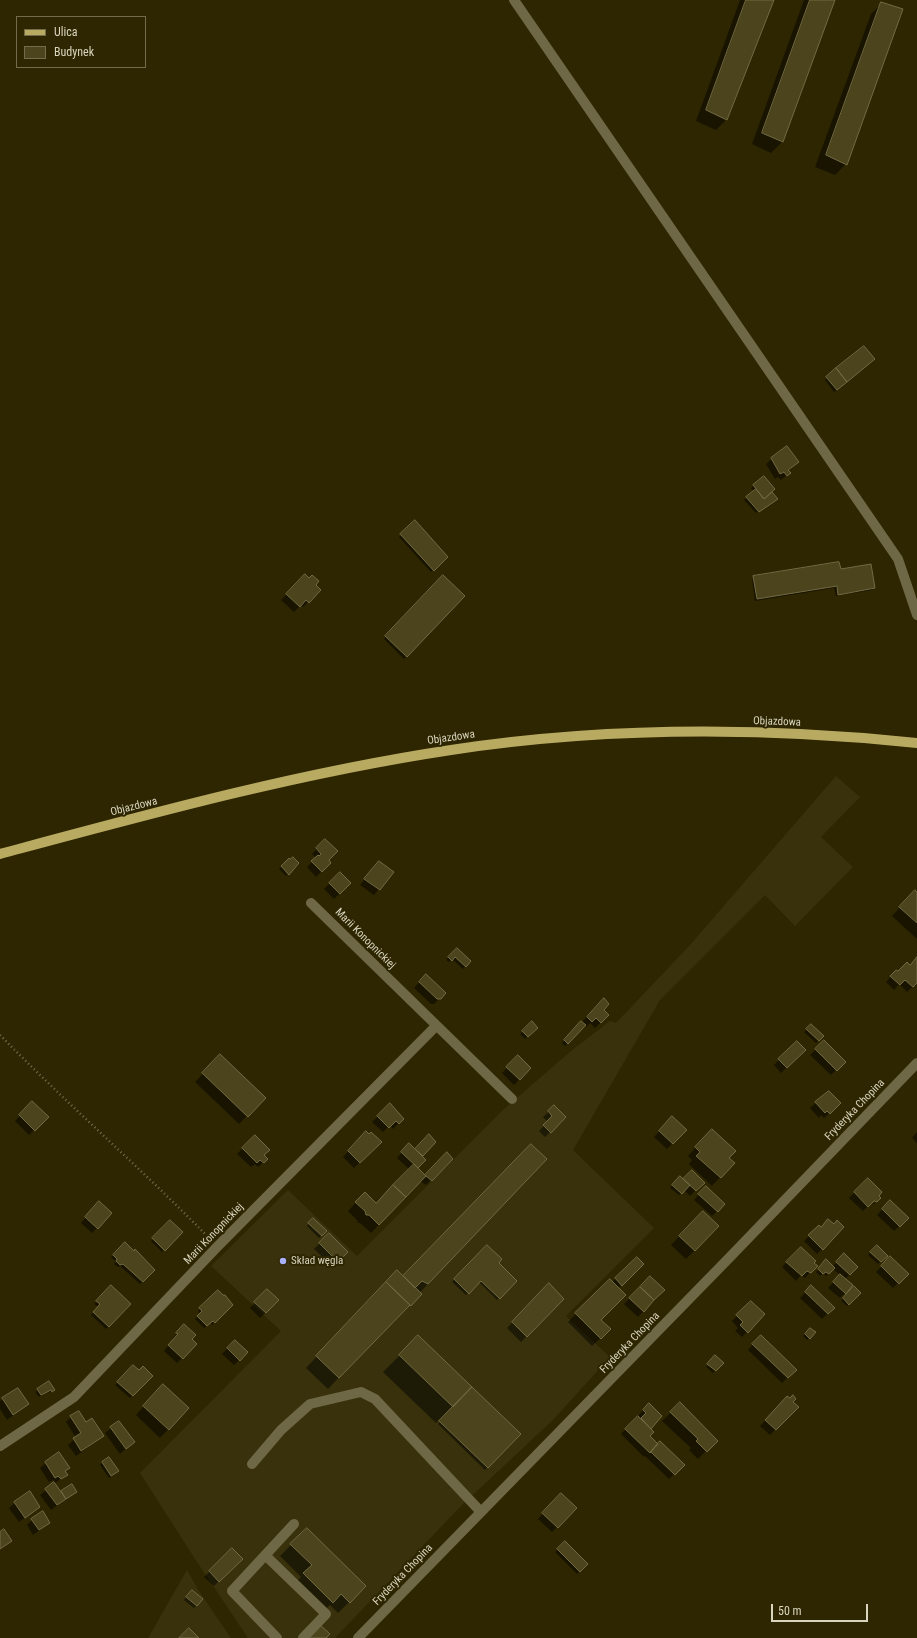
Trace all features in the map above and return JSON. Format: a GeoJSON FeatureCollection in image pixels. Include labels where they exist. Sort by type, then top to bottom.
{"type":"FeatureCollection","features":[{"type":"Feature","properties":{"kind":"main road","name":"Objazdowa"},"geometry":{"type":"LineString","coordinates":[[0,854],[291,780],[344,768],[468,748],[561,738],[687,732],[786,734],[917,743]]}},
{"type":"Feature","properties":{"kind":"street"},"geometry":{"type":"LineString","coordinates":[[514,0],[898,559],[917,615]]}},
{"type":"Feature","properties":{"kind":"street","name":"Marii Konopnickiej"},"geometry":{"type":"LineString","coordinates":[[311,903],[512,1099]]}},
{"type":"Feature","properties":{"kind":"street","name":"Marii Konopnickiej"},"geometry":{"type":"LineString","coordinates":[[0,1446],[74,1397],[217,1247],[436,1026]]}},
{"type":"Feature","properties":{"kind":"street","name":"Fryderyka Chopina"},"geometry":{"type":"LineString","coordinates":[[358,1638],[917,1063]]}},
{"type":"Feature","properties":{"kind":"street"},"geometry":{"type":"LineString","coordinates":[[252,1464],[281,1430],[310,1404],[361,1392],[375,1399],[481,1512]]}},
{"type":"Feature","properties":{"kind":"street"},"geometry":{"type":"LineString","coordinates":[[277,1638],[232,1591],[294,1524]]}},
{"type":"Feature","properties":{"kind":"street"},"geometry":{"type":"LineString","coordinates":[[264,1555],[326,1614],[303,1638]]}},
{"type":"Feature","properties":{"kind":"path"},"geometry":{"type":"LineString","coordinates":[[0,1036],[175,1204],[217,1247]]}},
{"type":"Feature","properties":{"kind":"shaded area"},"geometry":{"type":"Polygon","coordinates":[[[836,776],[860,797],[821,837],[853,867],[795,926],[765,895],[660,1000],[573,1150],[654,1228],[566,1316],[610,1357],[554,1419],[459,1508],[335,1638],[248,1638],[140,1473],[281,1331],[211,1266],[288,1190],[357,1256],[504,1109],[571,1051],[610,1021],[616,1023],[690,945],[836,776]]]}},
{"type":"Feature","properties":{"kind":"shaded area"},"geometry":{"type":"Polygon","coordinates":[[[187,1570],[199,1591],[231,1638],[148,1638],[187,1570]]]}},
{"type":"Feature","properties":{"kind":"building"},"geometry":{"type":"Polygon","coordinates":[[[746,0],[774,0],[727,120],[706,110],[746,0]]]}},
{"type":"Feature","properties":{"kind":"building"},"geometry":{"type":"Polygon","coordinates":[[[810,0],[835,0],[783,142],[762,133],[810,0]]]}},
{"type":"Feature","properties":{"kind":"building"},"geometry":{"type":"Polygon","coordinates":[[[881,2],[903,9],[847,165],[826,155],[881,2]]]}},
{"type":"Feature","properties":{"kind":"building"},"geometry":{"type":"Polygon","coordinates":[[[864,346],[875,359],[847,382],[836,368],[864,346]]]}},
{"type":"Feature","properties":{"kind":"building"},"geometry":{"type":"Polygon","coordinates":[[[836,368],[847,382],[837,390],[826,377],[836,368]]]}},
{"type":"Feature","properties":{"kind":"building"},"geometry":{"type":"Polygon","coordinates":[[[787,446],[799,462],[788,470],[791,473],[787,476],[784,472],[780,474],[771,458],[787,446]]]}},
{"type":"Feature","properties":{"kind":"building"},"geometry":{"type":"Polygon","coordinates":[[[764,476],[775,489],[764,499],[753,485],[764,476]]]}},
{"type":"Feature","properties":{"kind":"building"},"geometry":{"type":"Polygon","coordinates":[[[756,489],[764,499],[772,492],[778,499],[759,512],[746,497],[756,489]]]}},
{"type":"Feature","properties":{"kind":"building"},"geometry":{"type":"Polygon","coordinates":[[[415,520],[448,557],[434,571],[400,534],[415,520]]]}},
{"type":"Feature","properties":{"kind":"building"},"geometry":{"type":"Polygon","coordinates":[[[839,562],[841,569],[871,564],[875,588],[838,595],[837,586],[757,599],[753,576],[839,562]]]}},
{"type":"Feature","properties":{"kind":"building"},"geometry":{"type":"Polygon","coordinates":[[[305,574],[309,578],[312,575],[319,581],[316,585],[321,590],[309,603],[306,600],[300,607],[286,594],[305,574]]]}},
{"type":"Feature","properties":{"kind":"building"},"geometry":{"type":"Polygon","coordinates":[[[443,575],[465,596],[407,657],[385,636],[443,575]]]}},
{"type":"Feature","properties":{"kind":"building"},"geometry":{"type":"Polygon","coordinates":[[[325,839],[338,851],[329,860],[331,863],[322,872],[311,861],[321,854],[316,848],[325,839]]]}},
{"type":"Feature","properties":{"kind":"building"},"geometry":{"type":"Polygon","coordinates":[[[293,857],[299,863],[289,875],[281,866],[289,858],[290,859],[293,857]]]}},
{"type":"Feature","properties":{"kind":"building"},"geometry":{"type":"Polygon","coordinates":[[[379,861],[394,872],[380,890],[364,879],[379,861]]]}},
{"type":"Feature","properties":{"kind":"building"},"geometry":{"type":"Polygon","coordinates":[[[340,872],[351,883],[340,894],[329,883],[340,872]]]}},
{"type":"Feature","properties":{"kind":"building"},"geometry":{"type":"Polygon","coordinates":[[[915,890],[917,892],[917,923],[899,907],[915,890]]]}},
{"type":"Feature","properties":{"kind":"building"},"geometry":{"type":"Polygon","coordinates":[[[457,948],[471,961],[466,967],[455,957],[452,961],[448,957],[457,948]]]}},
{"type":"Feature","properties":{"kind":"building"},"geometry":{"type":"Polygon","coordinates":[[[917,957],[917,983],[913,987],[905,980],[900,985],[890,976],[896,970],[898,971],[907,962],[910,965],[917,957]]]}},
{"type":"Feature","properties":{"kind":"building"},"geometry":{"type":"Polygon","coordinates":[[[426,974],[446,993],[441,999],[437,999],[419,982],[426,974]]]}},
{"type":"Feature","properties":{"kind":"building"},"geometry":{"type":"Polygon","coordinates":[[[604,998],[609,1004],[604,1010],[609,1015],[601,1023],[596,1018],[592,1022],[587,1017],[604,998]]]}},
{"type":"Feature","properties":{"kind":"building"},"geometry":{"type":"Polygon","coordinates":[[[532,1021],[538,1028],[528,1037],[522,1031],[532,1021]]]}},
{"type":"Feature","properties":{"kind":"building"},"geometry":{"type":"Polygon","coordinates":[[[581,1021],[586,1025],[568,1044],[564,1040],[581,1021]]]}},
{"type":"Feature","properties":{"kind":"building"},"geometry":{"type":"Polygon","coordinates":[[[811,1024],[824,1036],[819,1041],[806,1029],[811,1024]]]}},
{"type":"Feature","properties":{"kind":"building"},"geometry":{"type":"Polygon","coordinates":[[[824,1040],[846,1062],[837,1071],[815,1049],[824,1040]]]}},
{"type":"Feature","properties":{"kind":"building"},"geometry":{"type":"Polygon","coordinates":[[[797,1041],[806,1050],[787,1068],[778,1059],[797,1041]]]}},
{"type":"Feature","properties":{"kind":"building"},"geometry":{"type":"Polygon","coordinates":[[[220,1054],[266,1098],[248,1117],[202,1073],[220,1054]]]}},
{"type":"Feature","properties":{"kind":"building"},"geometry":{"type":"Polygon","coordinates":[[[518,1055],[531,1068],[520,1080],[506,1067],[518,1055]]]}},
{"type":"Feature","properties":{"kind":"building"},"geometry":{"type":"Polygon","coordinates":[[[829,1091],[841,1103],[830,1114],[827,1111],[825,1113],[815,1102],[829,1091]]]}},
{"type":"Feature","properties":{"kind":"building"},"geometry":{"type":"Polygon","coordinates":[[[32,1101],[49,1117],[35,1131],[19,1115],[32,1101]]]}},
{"type":"Feature","properties":{"kind":"building"},"geometry":{"type":"Polygon","coordinates":[[[390,1103],[404,1119],[399,1124],[396,1121],[389,1128],[377,1116],[390,1103]]]}},
{"type":"Feature","properties":{"kind":"building"},"geometry":{"type":"Polygon","coordinates":[[[554,1105],[566,1117],[551,1133],[543,1125],[552,1116],[548,1111],[554,1105]]]}},
{"type":"Feature","properties":{"kind":"building"},"geometry":{"type":"Polygon","coordinates":[[[672,1116],[687,1130],[673,1144],[659,1131],[672,1116]]]}},
{"type":"Feature","properties":{"kind":"building"},"geometry":{"type":"Polygon","coordinates":[[[712,1129],[736,1151],[729,1158],[735,1163],[721,1178],[696,1156],[700,1152],[695,1147],[712,1129]]]}},
{"type":"Feature","properties":{"kind":"building"},"geometry":{"type":"Polygon","coordinates":[[[366,1131],[369,1134],[371,1132],[382,1142],[360,1163],[348,1151],[366,1131]]]}},
{"type":"Feature","properties":{"kind":"building"},"geometry":{"type":"Polygon","coordinates":[[[429,1134],[436,1142],[423,1156],[415,1149],[429,1134]]]}},
{"type":"Feature","properties":{"kind":"building"},"geometry":{"type":"Polygon","coordinates":[[[255,1135],[270,1150],[264,1155],[268,1159],[264,1163],[260,1160],[257,1163],[242,1148],[255,1135]]]}},
{"type":"Feature","properties":{"kind":"building"},"geometry":{"type":"Polygon","coordinates":[[[409,1143],[426,1160],[418,1168],[401,1152],[409,1143]]]}},
{"type":"Feature","properties":{"kind":"building"},"geometry":{"type":"Polygon","coordinates":[[[531,1144],[547,1159],[428,1284],[422,1281],[415,1288],[403,1276],[531,1144]]]}},
{"type":"Feature","properties":{"kind":"building"},"geometry":{"type":"Polygon","coordinates":[[[447,1152],[453,1159],[432,1181],[425,1175],[447,1152]]]}},
{"type":"Feature","properties":{"kind":"building"},"geometry":{"type":"Polygon","coordinates":[[[414,1164],[426,1176],[406,1197],[393,1185],[414,1164]]]}},
{"type":"Feature","properties":{"kind":"building"},"geometry":{"type":"Polygon","coordinates":[[[692,1170],[705,1183],[696,1191],[683,1179],[692,1170]]]}},
{"type":"Feature","properties":{"kind":"building"},"geometry":{"type":"Polygon","coordinates":[[[680,1176],[690,1185],[682,1194],[672,1185],[680,1176]]]}},
{"type":"Feature","properties":{"kind":"building"},"geometry":{"type":"Polygon","coordinates":[[[868,1178],[882,1192],[879,1196],[881,1198],[877,1202],[874,1201],[868,1207],[854,1192],[868,1178]]]}},
{"type":"Feature","properties":{"kind":"building"},"geometry":{"type":"Polygon","coordinates":[[[393,1185],[406,1197],[379,1225],[369,1215],[366,1215],[365,1211],[355,1202],[365,1192],[376,1203],[393,1185]]]}},
{"type":"Feature","properties":{"kind":"building"},"geometry":{"type":"Polygon","coordinates":[[[706,1186],[725,1204],[718,1212],[698,1194],[706,1186]]]}},
{"type":"Feature","properties":{"kind":"building"},"geometry":{"type":"Polygon","coordinates":[[[890,1200],[909,1218],[900,1227],[882,1209],[890,1200]]]}},
{"type":"Feature","properties":{"kind":"building"},"geometry":{"type":"Polygon","coordinates":[[[99,1201],[112,1213],[98,1229],[85,1217],[99,1201]]]}},
{"type":"Feature","properties":{"kind":"building"},"geometry":{"type":"Polygon","coordinates":[[[703,1211],[719,1226],[695,1251],[679,1236],[703,1211]]]}},
{"type":"Feature","properties":{"kind":"building"},"geometry":{"type":"Polygon","coordinates":[[[313,1218],[327,1231],[322,1236],[308,1223],[313,1218]]]}},
{"type":"Feature","properties":{"kind":"building"},"geometry":{"type":"Polygon","coordinates":[[[828,1219],[834,1224],[837,1220],[844,1227],[823,1250],[808,1235],[819,1225],[821,1227],[828,1219]]]}},
{"type":"Feature","properties":{"kind":"building"},"geometry":{"type":"Polygon","coordinates":[[[170,1220],[183,1232],[165,1251],[152,1238],[170,1220]]]}},
{"type":"Feature","properties":{"kind":"building"},"geometry":{"type":"Polygon","coordinates":[[[329,1233],[348,1252],[338,1262],[319,1243],[329,1233]]]}},
{"type":"Feature","properties":{"kind":"building"},"geometry":{"type":"Polygon","coordinates":[[[125,1242],[134,1251],[135,1249],[155,1270],[143,1282],[123,1264],[120,1265],[113,1255],[125,1242]]]}},
{"type":"Feature","properties":{"kind":"building"},"geometry":{"type":"Polygon","coordinates":[[[487,1245],[502,1259],[499,1263],[517,1281],[500,1299],[481,1281],[469,1294],[454,1279],[487,1245]]]}},
{"type":"Feature","properties":{"kind":"building"},"geometry":{"type":"Polygon","coordinates":[[[877,1245],[888,1256],[881,1262],[870,1252],[877,1245]]]}},
{"type":"Feature","properties":{"kind":"building"},"geometry":{"type":"Polygon","coordinates":[[[801,1247],[816,1261],[814,1263],[818,1266],[811,1273],[807,1271],[802,1276],[786,1262],[801,1247]]]}},
{"type":"Feature","properties":{"kind":"building"},"geometry":{"type":"Polygon","coordinates":[[[844,1253],[858,1267],[850,1275],[836,1262],[844,1253]]]}},
{"type":"Feature","properties":{"kind":"building"},"geometry":{"type":"Polygon","coordinates":[[[890,1256],[909,1274],[899,1284],[881,1266],[890,1256]]]}},
{"type":"Feature","properties":{"kind":"building"},"geometry":{"type":"Polygon","coordinates":[[[637,1257],[644,1264],[622,1286],[615,1278],[637,1257]]]}},
{"type":"Feature","properties":{"kind":"building"},"geometry":{"type":"Polygon","coordinates":[[[826,1259],[835,1268],[829,1274],[826,1272],[823,1274],[818,1269],[826,1259]]]}},
{"type":"Feature","properties":{"kind":"building"},"geometry":{"type":"Polygon","coordinates":[[[397,1270],[422,1294],[411,1306],[386,1282],[397,1270]]]}},
{"type":"Feature","properties":{"kind":"building"},"geometry":{"type":"Polygon","coordinates":[[[840,1274],[853,1285],[846,1294],[833,1282],[840,1274]]]}},
{"type":"Feature","properties":{"kind":"building"},"geometry":{"type":"Polygon","coordinates":[[[650,1276],[665,1290],[654,1300],[640,1287],[650,1276]]]}},
{"type":"Feature","properties":{"kind":"building"},"geometry":{"type":"Polygon","coordinates":[[[610,1279],[626,1295],[601,1320],[611,1329],[601,1339],[575,1313],[610,1279]]]}},
{"type":"Feature","properties":{"kind":"building"},"geometry":{"type":"Polygon","coordinates":[[[386,1282],[410,1305],[339,1378],[316,1356],[386,1282]]]}},
{"type":"Feature","properties":{"kind":"building"},"geometry":{"type":"Polygon","coordinates":[[[549,1283],[564,1299],[527,1337],[512,1322],[549,1283]]]}},
{"type":"Feature","properties":{"kind":"building"},"geometry":{"type":"Polygon","coordinates":[[[111,1285],[131,1304],[109,1327],[93,1312],[100,1304],[96,1301],[111,1285]]]}},
{"type":"Feature","properties":{"kind":"building"},"geometry":{"type":"Polygon","coordinates":[[[811,1285],[835,1308],[828,1314],[805,1292],[811,1285]]]}},
{"type":"Feature","properties":{"kind":"building"},"geometry":{"type":"Polygon","coordinates":[[[854,1286],[861,1293],[849,1305],[843,1298],[854,1286]]]}},
{"type":"Feature","properties":{"kind":"building"},"geometry":{"type":"Polygon","coordinates":[[[640,1287],[654,1300],[644,1312],[629,1298],[640,1287]]]}},
{"type":"Feature","properties":{"kind":"building"},"geometry":{"type":"Polygon","coordinates":[[[267,1289],[279,1300],[266,1313],[254,1302],[267,1289]]]}},
{"type":"Feature","properties":{"kind":"building"},"geometry":{"type":"Polygon","coordinates":[[[218,1290],[225,1295],[233,1305],[215,1323],[213,1321],[207,1326],[197,1316],[202,1311],[199,1308],[218,1290]]]}},
{"type":"Feature","properties":{"kind":"building"},"geometry":{"type":"Polygon","coordinates":[[[751,1301],[765,1314],[748,1333],[740,1325],[743,1322],[736,1315],[751,1301]]]}},
{"type":"Feature","properties":{"kind":"building"},"geometry":{"type":"Polygon","coordinates":[[[184,1324],[196,1335],[192,1339],[197,1344],[183,1359],[168,1345],[178,1334],[176,1333],[184,1324]]]}},
{"type":"Feature","properties":{"kind":"building"},"geometry":{"type":"Polygon","coordinates":[[[810,1328],[816,1332],[810,1339],[805,1334],[810,1328]]]}},
{"type":"Feature","properties":{"kind":"building"},"geometry":{"type":"Polygon","coordinates":[[[418,1335],[472,1387],[453,1407],[399,1355],[418,1335]]]}},
{"type":"Feature","properties":{"kind":"building"},"geometry":{"type":"Polygon","coordinates":[[[761,1335],[797,1370],[788,1378],[752,1344],[761,1335]]]}},
{"type":"Feature","properties":{"kind":"building"},"geometry":{"type":"Polygon","coordinates":[[[235,1340],[248,1352],[240,1361],[227,1348],[235,1340]]]}},
{"type":"Feature","properties":{"kind":"building"},"geometry":{"type":"Polygon","coordinates":[[[715,1355],[724,1363],[716,1371],[707,1364],[715,1355]]]}},
{"type":"Feature","properties":{"kind":"building"},"geometry":{"type":"Polygon","coordinates":[[[133,1365],[139,1370],[143,1366],[153,1376],[133,1396],[117,1382],[133,1365]]]}},
{"type":"Feature","properties":{"kind":"building"},"geometry":{"type":"Polygon","coordinates":[[[49,1381],[55,1390],[52,1392],[51,1390],[41,1395],[37,1389],[49,1381]]]}},
{"type":"Feature","properties":{"kind":"building"},"geometry":{"type":"Polygon","coordinates":[[[163,1384],[189,1408],[169,1430],[143,1406],[163,1384]]]}},
{"type":"Feature","properties":{"kind":"building"},"geometry":{"type":"Polygon","coordinates":[[[472,1387],[521,1434],[488,1468],[439,1421],[472,1387]]]}},
{"type":"Feature","properties":{"kind":"building"},"geometry":{"type":"Polygon","coordinates":[[[18,1388],[29,1404],[13,1415],[2,1398],[18,1388]]]}},
{"type":"Feature","properties":{"kind":"building"},"geometry":{"type":"Polygon","coordinates":[[[793,1395],[796,1399],[793,1402],[799,1407],[776,1430],[765,1420],[787,1396],[790,1398],[793,1395]]]}},
{"type":"Feature","properties":{"kind":"building"},"geometry":{"type":"Polygon","coordinates":[[[680,1402],[718,1441],[707,1452],[696,1441],[698,1439],[670,1412],[680,1402]]]}},
{"type":"Feature","properties":{"kind":"building"},"geometry":{"type":"Polygon","coordinates":[[[649,1403],[662,1416],[651,1429],[641,1418],[646,1413],[643,1410],[649,1403]]]}},
{"type":"Feature","properties":{"kind":"building"},"geometry":{"type":"Polygon","coordinates":[[[79,1411],[86,1422],[92,1418],[104,1436],[81,1451],[73,1438],[81,1433],[70,1416],[79,1411]]]}},
{"type":"Feature","properties":{"kind":"building"},"geometry":{"type":"Polygon","coordinates":[[[638,1416],[654,1432],[650,1436],[658,1444],[650,1453],[625,1429],[638,1416]]]}},
{"type":"Feature","properties":{"kind":"building"},"geometry":{"type":"Polygon","coordinates":[[[119,1421],[135,1442],[126,1449],[110,1427],[119,1421]]]}},
{"type":"Feature","properties":{"kind":"building"},"geometry":{"type":"Polygon","coordinates":[[[660,1441],[685,1465],[675,1475],[651,1452],[660,1441]]]}},
{"type":"Feature","properties":{"kind":"building"},"geometry":{"type":"Polygon","coordinates":[[[59,1452],[70,1468],[65,1471],[68,1475],[61,1479],[58,1476],[55,1478],[45,1462],[59,1452]]]}},
{"type":"Feature","properties":{"kind":"building"},"geometry":{"type":"Polygon","coordinates":[[[109,1457],[119,1471],[111,1476],[102,1462],[109,1457]]]}},
{"type":"Feature","properties":{"kind":"building"},"geometry":{"type":"Polygon","coordinates":[[[54,1482],[66,1499],[57,1505],[45,1489],[54,1482]]]}},
{"type":"Feature","properties":{"kind":"building"},"geometry":{"type":"Polygon","coordinates":[[[72,1484],[77,1492],[66,1499],[61,1491],[72,1484]]]}},
{"type":"Feature","properties":{"kind":"building"},"geometry":{"type":"Polygon","coordinates":[[[30,1491],[40,1507],[25,1518],[14,1502],[30,1491]]]}},
{"type":"Feature","properties":{"kind":"building"},"geometry":{"type":"Polygon","coordinates":[[[561,1493],[577,1508],[558,1528],[542,1513],[561,1493]]]}},
{"type":"Feature","properties":{"kind":"building"},"geometry":{"type":"Polygon","coordinates":[[[43,1511],[50,1523],[39,1530],[31,1519],[43,1511]]]}},
{"type":"Feature","properties":{"kind":"building"},"geometry":{"type":"Polygon","coordinates":[[[307,1528],[366,1586],[350,1603],[341,1594],[333,1603],[303,1573],[312,1565],[290,1544],[307,1528]]]}},
{"type":"Feature","properties":{"kind":"building"},"geometry":{"type":"Polygon","coordinates":[[[4,1529],[12,1541],[0,1549],[0,1532],[4,1529]]]}},
{"type":"Feature","properties":{"kind":"building"},"geometry":{"type":"Polygon","coordinates":[[[565,1541],[588,1564],[580,1572],[557,1549],[565,1541]]]}},
{"type":"Feature","properties":{"kind":"building"},"geometry":{"type":"Polygon","coordinates":[[[232,1548],[243,1559],[219,1582],[209,1571],[232,1548]]]}},
{"type":"Feature","properties":{"kind":"building"},"geometry":{"type":"Polygon","coordinates":[[[192,1590],[203,1599],[197,1606],[186,1597],[192,1590]]]}},
{"type":"Feature","properties":{"kind":"building"},"geometry":{"type":"Polygon","coordinates":[[[319,1624],[330,1634],[326,1638],[306,1638],[319,1624]]]}},
{"type":"Feature","properties":{"kind":"building"},"geometry":{"type":"Polygon","coordinates":[[[189,1628],[199,1638],[179,1638],[189,1628]]]}},
{"type":"Feature","properties":{"kind":"place","name":"Skład węgla"},"geometry":{"type":"Point","coordinates":[283,1261]}}]}
